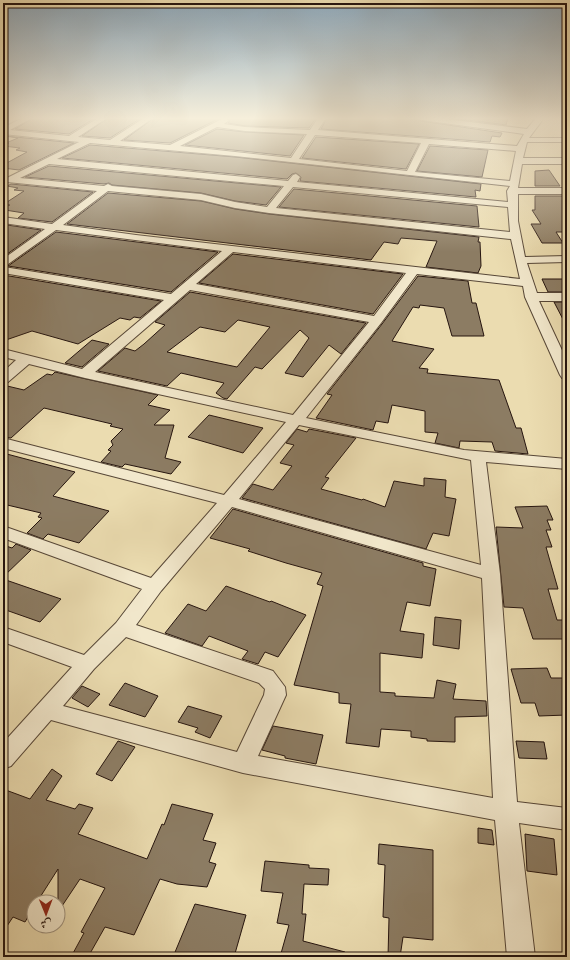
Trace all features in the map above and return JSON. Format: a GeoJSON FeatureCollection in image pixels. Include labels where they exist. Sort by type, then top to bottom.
{"type":"FeatureCollection","features":[{"type":"Feature","properties":{"kind":"street"},"geometry":{"type":"LineString","coordinates":[[6,182],[43,163]]}},
{"type":"Feature","properties":{"kind":"street"},"geometry":{"type":"LineString","coordinates":[[66,163],[513,205]]}},
{"type":"Feature","properties":{"kind":"street"},"geometry":{"type":"LineString","coordinates":[[3,265],[52,227],[141,163]]}},
{"type":"Feature","properties":{"kind":"street"},"geometry":{"type":"LineString","coordinates":[[269,210],[291,183],[312,163],[410,174],[512,188],[567,191]]}},
{"type":"Feature","properties":{"kind":"street"},"geometry":{"type":"LineString","coordinates":[[410,174],[416,163]]}},
{"type":"Feature","properties":{"kind":"street"},"geometry":{"type":"LineString","coordinates":[[518,163],[512,188],[515,236],[520,260],[531,297],[567,375]]}},
{"type":"Feature","properties":{"kind":"street"},"geometry":{"type":"LineString","coordinates":[[6,182],[201,197],[235,205],[269,210],[515,236]]}},
{"type":"Feature","properties":{"kind":"street"},"geometry":{"type":"LineString","coordinates":[[3,220],[526,283]]}},
{"type":"Feature","properties":{"kind":"street"},"geometry":{"type":"LineString","coordinates":[[85,374],[231,248]]}},
{"type":"Feature","properties":{"kind":"street"},"geometry":{"type":"LineString","coordinates":[[520,260],[567,260]]}},
{"type":"Feature","properties":{"kind":"street"},"geometry":{"type":"LineString","coordinates":[[3,265],[172,298]]}},
{"type":"Feature","properties":{"kind":"street"},"geometry":{"type":"LineString","coordinates":[[6,750],[47,710],[87,664],[123,628],[154,586],[296,420],[377,320],[414,270]]}},
{"type":"Feature","properties":{"kind":"street"},"geometry":{"type":"LineString","coordinates":[[186,286],[377,320]]}},
{"type":"Feature","properties":{"kind":"street"},"geometry":{"type":"LineString","coordinates":[[531,297],[567,297]]}},
{"type":"Feature","properties":{"kind":"street"},"geometry":{"type":"LineString","coordinates":[[3,353],[85,374],[296,420],[478,457],[567,464]]}},
{"type":"Feature","properties":{"kind":"street"},"geometry":{"type":"LineString","coordinates":[[3,379],[26,359]]}},
{"type":"Feature","properties":{"kind":"street"},"geometry":{"type":"LineString","coordinates":[[3,443],[228,501],[491,574]]}},
{"type":"Feature","properties":{"kind":"street"},"geometry":{"type":"LineString","coordinates":[[478,457],[491,574],[506,811],[521,957]]}},
{"type":"Feature","properties":{"kind":"street"},"geometry":{"type":"LineString","coordinates":[[3,532],[154,586]]}},
{"type":"Feature","properties":{"kind":"street"},"geometry":{"type":"LineString","coordinates":[[123,628],[266,677],[275,687],[275,695],[243,763]]}},
{"type":"Feature","properties":{"kind":"street"},"geometry":{"type":"LineString","coordinates":[[3,634],[87,664]]}},
{"type":"Feature","properties":{"kind":"street"},"geometry":{"type":"LineString","coordinates":[[47,710],[243,763],[506,811],[567,819]]}},
{"type":"Feature","properties":{"kind":"building"},"geometry":{"type":"Polygon","coordinates":[[[7,163],[34,163],[19,170],[3,168],[3,165],[7,163]]]}},
{"type":"Feature","properties":{"kind":"building"},"geometry":{"type":"Polygon","coordinates":[[[113,163],[288,163],[481,184],[480,191],[475,190],[476,197],[300,181],[301,177],[296,173],[292,174],[287,179],[113,163]]]}},
{"type":"Feature","properties":{"kind":"building"},"geometry":{"type":"Polygon","coordinates":[[[347,163],[409,163],[406,169],[347,163]]]}},
{"type":"Feature","properties":{"kind":"building"},"geometry":{"type":"Polygon","coordinates":[[[421,163],[485,163],[482,177],[417,171],[421,163]]]}},
{"type":"Feature","properties":{"kind":"building"},"geometry":{"type":"Polygon","coordinates":[[[49,166],[281,187],[266,205],[235,201],[201,193],[112,185],[109,183],[104,184],[25,177],[49,166]]]}},
{"type":"Feature","properties":{"kind":"building"},"geometry":{"type":"Polygon","coordinates":[[[549,170],[560,186],[535,186],[535,171],[549,170]]]}},
{"type":"Feature","properties":{"kind":"building"},"geometry":{"type":"Polygon","coordinates":[[[11,184],[93,192],[52,222],[18,218],[24,213],[5,210],[8,208],[5,207],[10,205],[4,204],[24,191],[14,190],[18,188],[7,186],[11,184]]]}},
{"type":"Feature","properties":{"kind":"building"},"geometry":{"type":"Polygon","coordinates":[[[294,189],[477,206],[479,227],[279,207],[294,189]]]}},
{"type":"Feature","properties":{"kind":"building"},"geometry":{"type":"Polygon","coordinates":[[[108,193],[201,201],[235,209],[269,214],[479,237],[478,242],[480,242],[481,266],[478,273],[426,267],[437,241],[401,238],[398,244],[384,242],[371,260],[67,224],[108,193]]]}},
{"type":"Feature","properties":{"kind":"building"},"geometry":{"type":"Polygon","coordinates":[[[535,196],[567,197],[567,232],[556,232],[563,243],[542,243],[531,224],[541,224],[532,210],[535,210],[535,196]]]}},
{"type":"Feature","properties":{"kind":"building"},"geometry":{"type":"Polygon","coordinates":[[[7,225],[41,230],[3,257],[3,228],[7,225]]]}},
{"type":"Feature","properties":{"kind":"building"},"geometry":{"type":"Polygon","coordinates":[[[56,232],[218,252],[171,292],[8,266],[56,232]]]}},
{"type":"Feature","properties":{"kind":"building"},"geometry":{"type":"Polygon","coordinates":[[[233,254],[403,274],[373,314],[199,283],[233,254]]]}},
{"type":"Feature","properties":{"kind":"building"},"geometry":{"type":"Polygon","coordinates":[[[3,275],[161,301],[140,318],[134,317],[130,320],[120,318],[78,344],[32,331],[3,341],[3,275]]]}},
{"type":"Feature","properties":{"kind":"building"},"geometry":{"type":"Polygon","coordinates":[[[418,276],[468,281],[472,303],[476,303],[484,336],[452,336],[444,308],[420,305],[419,308],[413,307],[392,341],[434,349],[419,368],[428,369],[427,373],[499,380],[516,428],[521,428],[528,454],[495,451],[492,442],[460,441],[459,448],[435,443],[438,433],[425,432],[425,411],[392,405],[388,423],[376,421],[373,430],[316,418],[332,395],[327,394],[418,276]]]}},
{"type":"Feature","properties":{"kind":"building"},"geometry":{"type":"Polygon","coordinates":[[[542,279],[567,279],[567,292],[548,292],[542,279]]]}},
{"type":"Feature","properties":{"kind":"building"},"geometry":{"type":"Polygon","coordinates":[[[190,292],[366,323],[341,354],[329,345],[303,377],[285,373],[309,338],[300,330],[262,369],[255,367],[227,399],[216,393],[224,383],[181,373],[167,386],[98,371],[125,348],[135,351],[165,325],[155,322],[190,292]],[[238,320],[225,332],[200,327],[167,352],[237,367],[270,327],[238,320]]]}},
{"type":"Feature","properties":{"kind":"building"},"geometry":{"type":"Polygon","coordinates":[[[554,302],[567,302],[567,327],[554,302]]]}},
{"type":"Feature","properties":{"kind":"building"},"geometry":{"type":"Polygon","coordinates":[[[92,340],[109,344],[82,367],[65,363],[92,340]]]}},
{"type":"Feature","properties":{"kind":"building"},"geometry":{"type":"Polygon","coordinates":[[[55,372],[158,395],[148,405],[170,410],[154,425],[174,425],[165,458],[181,462],[171,474],[125,464],[122,467],[101,462],[111,451],[108,450],[113,445],[111,441],[123,429],[110,426],[112,424],[44,408],[11,438],[3,437],[3,385],[24,390],[47,374],[52,375],[55,372]]]}},
{"type":"Feature","properties":{"kind":"building"},"geometry":{"type":"Polygon","coordinates":[[[209,415],[263,428],[243,453],[188,437],[209,415]]]}},
{"type":"Feature","properties":{"kind":"building"},"geometry":{"type":"Polygon","coordinates":[[[297,429],[307,432],[309,429],[356,438],[325,477],[329,478],[321,489],[362,500],[363,499],[385,507],[394,481],[424,486],[424,478],[446,480],[445,497],[456,499],[449,536],[433,533],[426,549],[242,498],[253,484],[273,490],[292,466],[280,463],[294,445],[286,443],[297,429]]]}},
{"type":"Feature","properties":{"kind":"building"},"geometry":{"type":"Polygon","coordinates":[[[3,453],[75,472],[53,496],[109,511],[79,543],[48,534],[43,539],[27,533],[42,518],[38,517],[41,513],[3,504],[3,453]]]}},
{"type":"Feature","properties":{"kind":"building"},"geometry":{"type":"Polygon","coordinates":[[[547,506],[553,520],[547,520],[551,530],[546,530],[552,547],[546,547],[558,589],[548,589],[557,620],[564,620],[567,627],[567,639],[533,639],[523,608],[504,607],[496,527],[523,528],[515,507],[547,506]]]}},
{"type":"Feature","properties":{"kind":"building"},"geometry":{"type":"Polygon","coordinates":[[[233,509],[423,563],[423,566],[436,569],[430,606],[407,602],[400,631],[424,634],[422,658],[380,653],[380,692],[395,693],[395,696],[434,698],[437,680],[456,684],[453,699],[486,701],[487,716],[455,717],[455,742],[427,741],[427,739],[411,737],[411,731],[381,729],[379,747],[346,743],[351,704],[339,703],[339,693],[294,685],[323,586],[317,584],[322,573],[248,551],[250,549],[210,538],[233,509]]]}},
{"type":"Feature","properties":{"kind":"building"},"geometry":{"type":"Polygon","coordinates":[[[16,544],[31,550],[3,577],[3,545],[12,548],[16,544]]]}},
{"type":"Feature","properties":{"kind":"building"},"geometry":{"type":"Polygon","coordinates":[[[3,579],[61,599],[40,622],[3,609],[3,579]]]}},
{"type":"Feature","properties":{"kind":"building"},"geometry":{"type":"Polygon","coordinates":[[[226,586],[270,602],[271,601],[306,615],[278,657],[265,652],[258,664],[242,659],[248,651],[209,636],[202,646],[165,633],[188,604],[206,611],[226,586]]]}},
{"type":"Feature","properties":{"kind":"building"},"geometry":{"type":"Polygon","coordinates":[[[435,617],[461,620],[459,649],[433,645],[435,617]]]}},
{"type":"Feature","properties":{"kind":"building"},"geometry":{"type":"Polygon","coordinates":[[[547,668],[551,678],[567,678],[567,715],[539,716],[535,703],[521,703],[511,669],[547,668]]]}},
{"type":"Feature","properties":{"kind":"building"},"geometry":{"type":"Polygon","coordinates":[[[125,683],[158,696],[145,717],[109,705],[125,683]]]}},
{"type":"Feature","properties":{"kind":"building"},"geometry":{"type":"Polygon","coordinates":[[[82,686],[100,694],[88,707],[72,698],[82,686]]]}},
{"type":"Feature","properties":{"kind":"building"},"geometry":{"type":"Polygon","coordinates":[[[188,706],[222,716],[210,738],[195,732],[198,728],[178,722],[188,706]]]}},
{"type":"Feature","properties":{"kind":"building"},"geometry":{"type":"Polygon","coordinates":[[[273,726],[323,735],[316,764],[285,758],[285,756],[262,750],[273,726]]]}},
{"type":"Feature","properties":{"kind":"building"},"geometry":{"type":"Polygon","coordinates":[[[118,741],[135,747],[112,781],[96,774],[118,741]]]}},
{"type":"Feature","properties":{"kind":"building"},"geometry":{"type":"Polygon","coordinates":[[[516,741],[544,742],[547,759],[519,758],[516,741]]]}},
{"type":"Feature","properties":{"kind":"building"},"geometry":{"type":"Polygon","coordinates":[[[52,769],[62,776],[46,800],[75,809],[79,804],[93,808],[78,834],[147,859],[162,824],[164,825],[172,804],[213,814],[203,840],[216,843],[209,862],[216,864],[207,887],[177,884],[160,879],[134,935],[105,927],[88,957],[71,957],[84,933],[81,932],[105,888],[80,879],[66,900],[66,894],[58,894],[58,869],[42,894],[26,894],[25,922],[13,917],[3,932],[3,789],[30,799],[52,769]]]}},
{"type":"Feature","properties":{"kind":"building"},"geometry":{"type":"Polygon","coordinates":[[[478,828],[492,830],[494,845],[478,843],[478,828]]]}},
{"type":"Feature","properties":{"kind":"building"},"geometry":{"type":"Polygon","coordinates":[[[525,834],[554,839],[557,875],[527,871],[525,834]]]}},
{"type":"Feature","properties":{"kind":"building"},"geometry":{"type":"Polygon","coordinates":[[[379,844],[433,850],[433,940],[403,937],[400,957],[388,957],[389,918],[383,917],[385,865],[378,864],[379,844]]]}},
{"type":"Feature","properties":{"kind":"building"},"geometry":{"type":"Polygon","coordinates":[[[265,861],[309,865],[309,868],[329,869],[328,885],[304,884],[302,914],[306,914],[303,941],[345,952],[345,957],[280,957],[289,925],[277,923],[283,893],[261,891],[265,861]]]}},
{"type":"Feature","properties":{"kind":"building"},"geometry":{"type":"Polygon","coordinates":[[[195,904],[246,915],[234,957],[173,957],[195,904]]]}}]}
